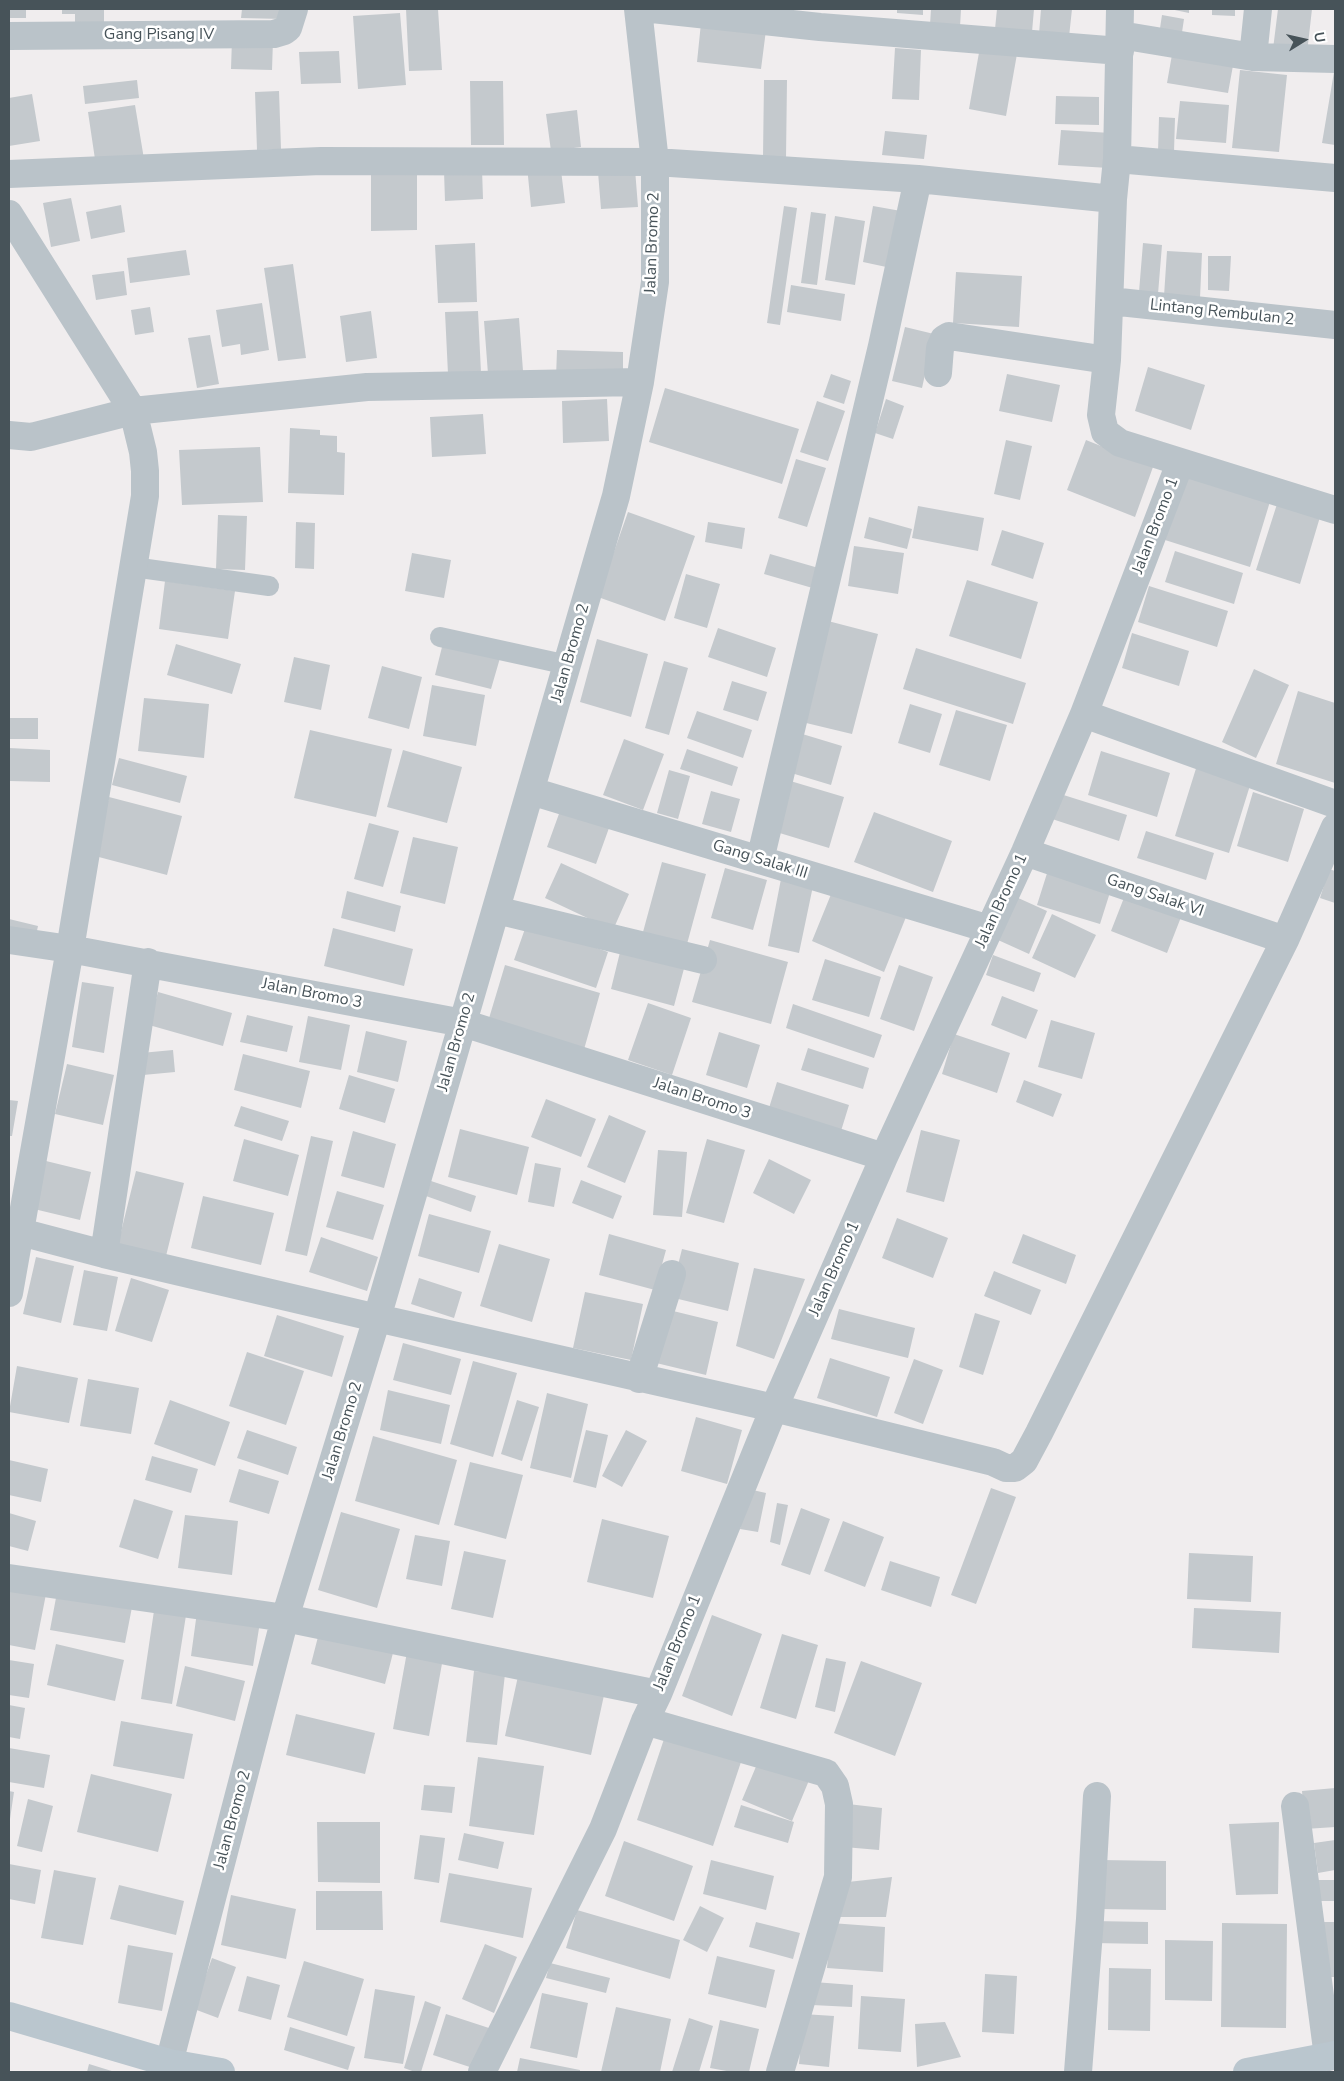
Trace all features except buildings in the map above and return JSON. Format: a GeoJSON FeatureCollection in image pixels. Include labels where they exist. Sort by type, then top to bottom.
{"type":"FeatureCollection","features":[{"type":"Feature","properties":{"kind":"main road"},"geometry":{"type":"LineString","coordinates":[[9,2016],[168,2067],[221,2072]]}},
{"type":"Feature","properties":{"kind":"main road"},"geometry":{"type":"LineString","coordinates":[[1264,2071],[1332,2056]]}},
{"type":"Feature","properties":{"kind":"street","name":"Gang Pisang IV"},"geometry":{"type":"LineString","coordinates":[[9,36],[274,34],[288,28],[294,9]]}},
{"type":"Feature","properties":{"kind":"street","name":"Jalan Bromo 2"},"geometry":{"type":"LineString","coordinates":[[168,2067],[285,1618],[377,1318],[616,496],[640,382],[655,282],[655,162],[638,9]]}},
{"type":"Feature","properties":{"kind":"street"},"geometry":{"type":"LineString","coordinates":[[652,9],[820,27],[1120,32],[1253,57],[1335,59]]}},
{"type":"Feature","properties":{"kind":"street"},"geometry":{"type":"LineString","coordinates":[[1253,57],[1258,9]]}},
{"type":"Feature","properties":{"kind":"street"},"geometry":{"type":"LineString","coordinates":[[1120,32],[1117,159],[1113,199],[1110,301],[1107,360],[1101,415],[1105,432],[1120,443],[1335,510]]}},
{"type":"Feature","properties":{"kind":"street"},"geometry":{"type":"LineString","coordinates":[[1117,159],[1335,178]]}},
{"type":"Feature","properties":{"kind":"street"},"geometry":{"type":"LineString","coordinates":[[9,174],[321,161],[655,162],[918,179],[1113,199]]}},
{"type":"Feature","properties":{"kind":"street"},"geometry":{"type":"LineString","coordinates":[[760,860],[882,346],[918,179]]}},
{"type":"Feature","properties":{"kind":"street"},"geometry":{"type":"LineString","coordinates":[[9,214],[133,411],[143,452],[145,471],[145,496],[70,949],[14,1230],[9,1293]]}},
{"type":"Feature","properties":{"kind":"street","name":"Lintang Rembulan 2"},"geometry":{"type":"LineString","coordinates":[[1110,301],[1335,325]]}},
{"type":"Feature","properties":{"kind":"street"},"geometry":{"type":"LineString","coordinates":[[938,373],[940,348],[944,340],[949,336],[1107,360]]}},
{"type":"Feature","properties":{"kind":"street"},"geometry":{"type":"LineString","coordinates":[[9,435],[31,437],[133,411],[367,387],[640,382]]}},
{"type":"Feature","properties":{"kind":"street","name":"Jalan Bromo 1"},"geometry":{"type":"LineString","coordinates":[[482,2072],[603,1829],[645,1721],[658,1694],[774,1408],[884,1157],[1024,852],[1084,714],[1180,463]]}},
{"type":"Feature","properties":{"kind":"street"},"geometry":{"type":"LineString","coordinates":[[1084,714],[1335,804]]}},
{"type":"Feature","properties":{"kind":"street","name":"Gang Salak III"},"geometry":{"type":"LineString","coordinates":[[531,791],[989,929]]}},
{"type":"Feature","properties":{"kind":"street"},"geometry":{"type":"LineString","coordinates":[[14,1230],[104,1254],[377,1318],[639,1379],[774,1408],[992,1462],[1006,1468],[1015,1468],[1024,1461],[1285,940],[1335,827]]}},
{"type":"Feature","properties":{"kind":"street","name":"Gang Salak VI"},"geometry":{"type":"LineString","coordinates":[[1024,852],[1285,940]]}},
{"type":"Feature","properties":{"kind":"street"},"geometry":{"type":"LineString","coordinates":[[496,910],[703,960]]}},
{"type":"Feature","properties":{"kind":"street","name":"Jalan Bromo 3"},"geometry":{"type":"LineString","coordinates":[[9,940],[148,962],[463,1023],[884,1157]]}},
{"type":"Feature","properties":{"kind":"street"},"geometry":{"type":"LineString","coordinates":[[104,1254],[148,962]]}},
{"type":"Feature","properties":{"kind":"street"},"geometry":{"type":"LineString","coordinates":[[639,1379],[672,1274]]}},
{"type":"Feature","properties":{"kind":"street"},"geometry":{"type":"LineString","coordinates":[[9,1578],[285,1618],[658,1694]]}},
{"type":"Feature","properties":{"kind":"street"},"geometry":{"type":"LineString","coordinates":[[645,1721],[826,1773],[835,1786],[839,1804],[838,1877],[780,2072]]}},
{"type":"Feature","properties":{"kind":"street"},"geometry":{"type":"LineString","coordinates":[[1078,2072],[1097,1796]]}},
{"type":"Feature","properties":{"kind":"street"},"geometry":{"type":"LineString","coordinates":[[1295,1806],[1332,2056]]}},
{"type":"Feature","properties":{"kind":"lane"},"geometry":{"type":"LineString","coordinates":[[133,566],[269,586]]}},
{"type":"Feature","properties":{"kind":"lane"},"geometry":{"type":"LineString","coordinates":[[440,637],[568,665]]}}]}
